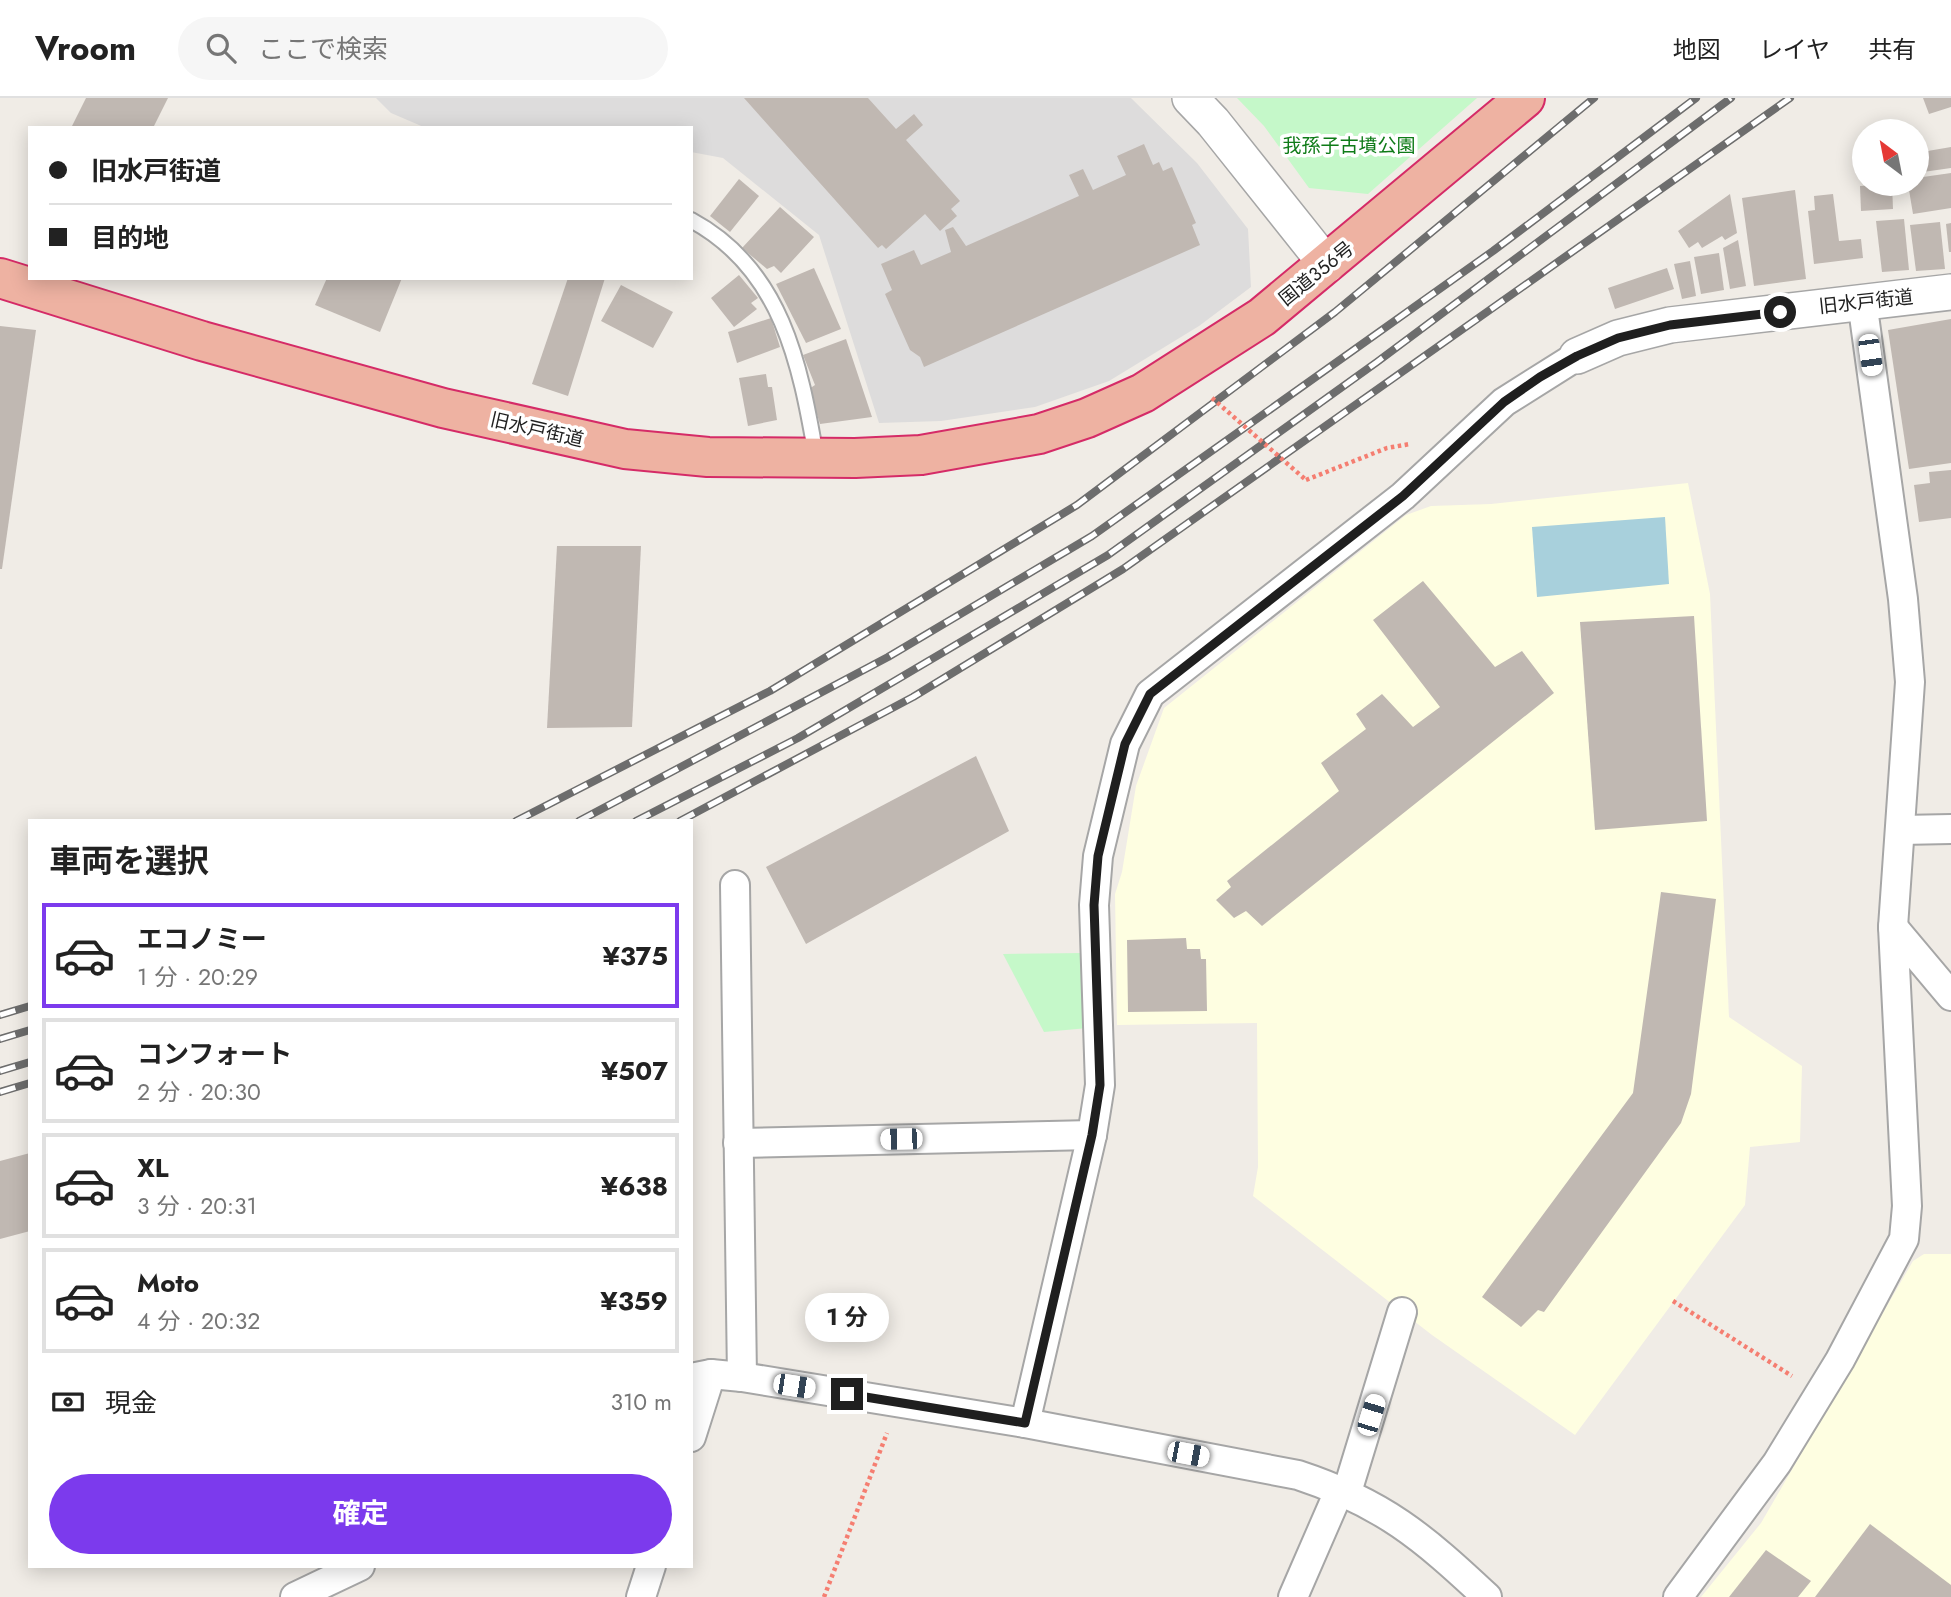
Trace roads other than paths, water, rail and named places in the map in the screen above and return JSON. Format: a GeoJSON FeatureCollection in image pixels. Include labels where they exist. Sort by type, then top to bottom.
{"type":"FeatureCollection","features":[{"type":"Feature","properties":{"kind":"highway","name":"国道356号"},"geometry":{"type":"LineString","coordinates":[[1087,418],[1143,393],[1262,317],[1525,98]]}},
{"type":"Feature","properties":{"kind":"highway","name":"旧水戸街道"},"geometry":{"type":"LineString","coordinates":[[0,278],[202,341],[443,408],[612,446],[708,457],[921,455],[1040,434],[1087,418]]}},
{"type":"Feature","properties":{"kind":"street"},"geometry":{"type":"LineString","coordinates":[[1190,98],[1213,122],[1327,265]]}},
{"type":"Feature","properties":{"kind":"street","name":"旧水戸街道"},"geometry":{"type":"LineString","coordinates":[[1577,356],[1618,338],[1670,325],[1951,292]]}},
{"type":"Feature","properties":{"kind":"street"},"geometry":{"type":"LineString","coordinates":[[1678,1597],[1777,1463],[1820,1393],[1904,1239],[1907,1206],[1893,927],[1910,682],[1903,599],[1862,301]]}},
{"type":"Feature","properties":{"kind":"street"},"geometry":{"type":"LineString","coordinates":[[1025,1423],[1092,1135],[1100,1085],[1094,905],[1098,856],[1125,744],[1150,694],[1403,496],[1504,402],[1577,356]]}},
{"type":"Feature","properties":{"kind":"street"},"geometry":{"type":"LineString","coordinates":[[1900,830],[1951,829]]}},
{"type":"Feature","properties":{"kind":"street"},"geometry":{"type":"LineString","coordinates":[[735,885],[742,1377]]}},
{"type":"Feature","properties":{"kind":"street"},"geometry":{"type":"LineString","coordinates":[[1893,927],[1951,996]]}},
{"type":"Feature","properties":{"kind":"street"},"geometry":{"type":"LineString","coordinates":[[738,1143],[1092,1135]]}},
{"type":"Feature","properties":{"kind":"street"},"geometry":{"type":"LineString","coordinates":[[1293,1597],[1343,1490],[1402,1312]]}},
{"type":"Feature","properties":{"kind":"street"},"geometry":{"type":"LineString","coordinates":[[693,1425],[701,1376],[742,1377],[1025,1423],[1298,1475],[1343,1490],[1385,1511],[1435,1548],[1487,1597]]}},
{"type":"Feature","properties":{"kind":"street"},"geometry":{"type":"LineString","coordinates":[[295,1597],[356,1568]]}},
{"type":"Feature","properties":{"kind":"street"},"geometry":{"type":"LineString","coordinates":[[641,1597],[650,1568]]}},
{"type":"Feature","properties":{"kind":"lane"},"geometry":{"type":"LineString","coordinates":[[693,221],[708,229],[739,257],[777,306],[807,405],[817,458]]}},
{"type":"Feature","properties":{"kind":"water"},"geometry":{"type":"Polygon","coordinates":[[[1665,517],[1669,584],[1537,597],[1532,527],[1665,517]]]}},
{"type":"Feature","properties":{"kind":"railway"},"geometry":{"type":"LineString","coordinates":[[520,819],[770,691],[1077,505],[1335,312],[1594,98]]}},
{"type":"Feature","properties":{"kind":"railway"},"geometry":{"type":"LineString","coordinates":[[583,819],[888,657],[1092,536],[1493,251],[1696,98]]}},
{"type":"Feature","properties":{"kind":"railway"},"geometry":{"type":"LineString","coordinates":[[640,819],[798,738],[1108,555],[1377,362],[1731,98]]}},
{"type":"Feature","properties":{"kind":"railway"},"geometry":{"type":"LineString","coordinates":[[684,819],[913,697],[1123,569],[1790,98]]}},
{"type":"Feature","properties":{"kind":"railway"},"geometry":{"type":"LineString","coordinates":[[0,1015],[28,1007]]}},
{"type":"Feature","properties":{"kind":"railway"},"geometry":{"type":"LineString","coordinates":[[0,1039],[28,1031]]}},
{"type":"Feature","properties":{"kind":"railway"},"geometry":{"type":"LineString","coordinates":[[0,1071],[28,1063]]}},
{"type":"Feature","properties":{"kind":"railway"},"geometry":{"type":"LineString","coordinates":[[0,1092],[28,1084]]}},
{"type":"Feature","properties":{"kind":"park label","name":"我孫子古墳公園"},"geometry":{"type":"Point","coordinates":[1349,145]}}]}
